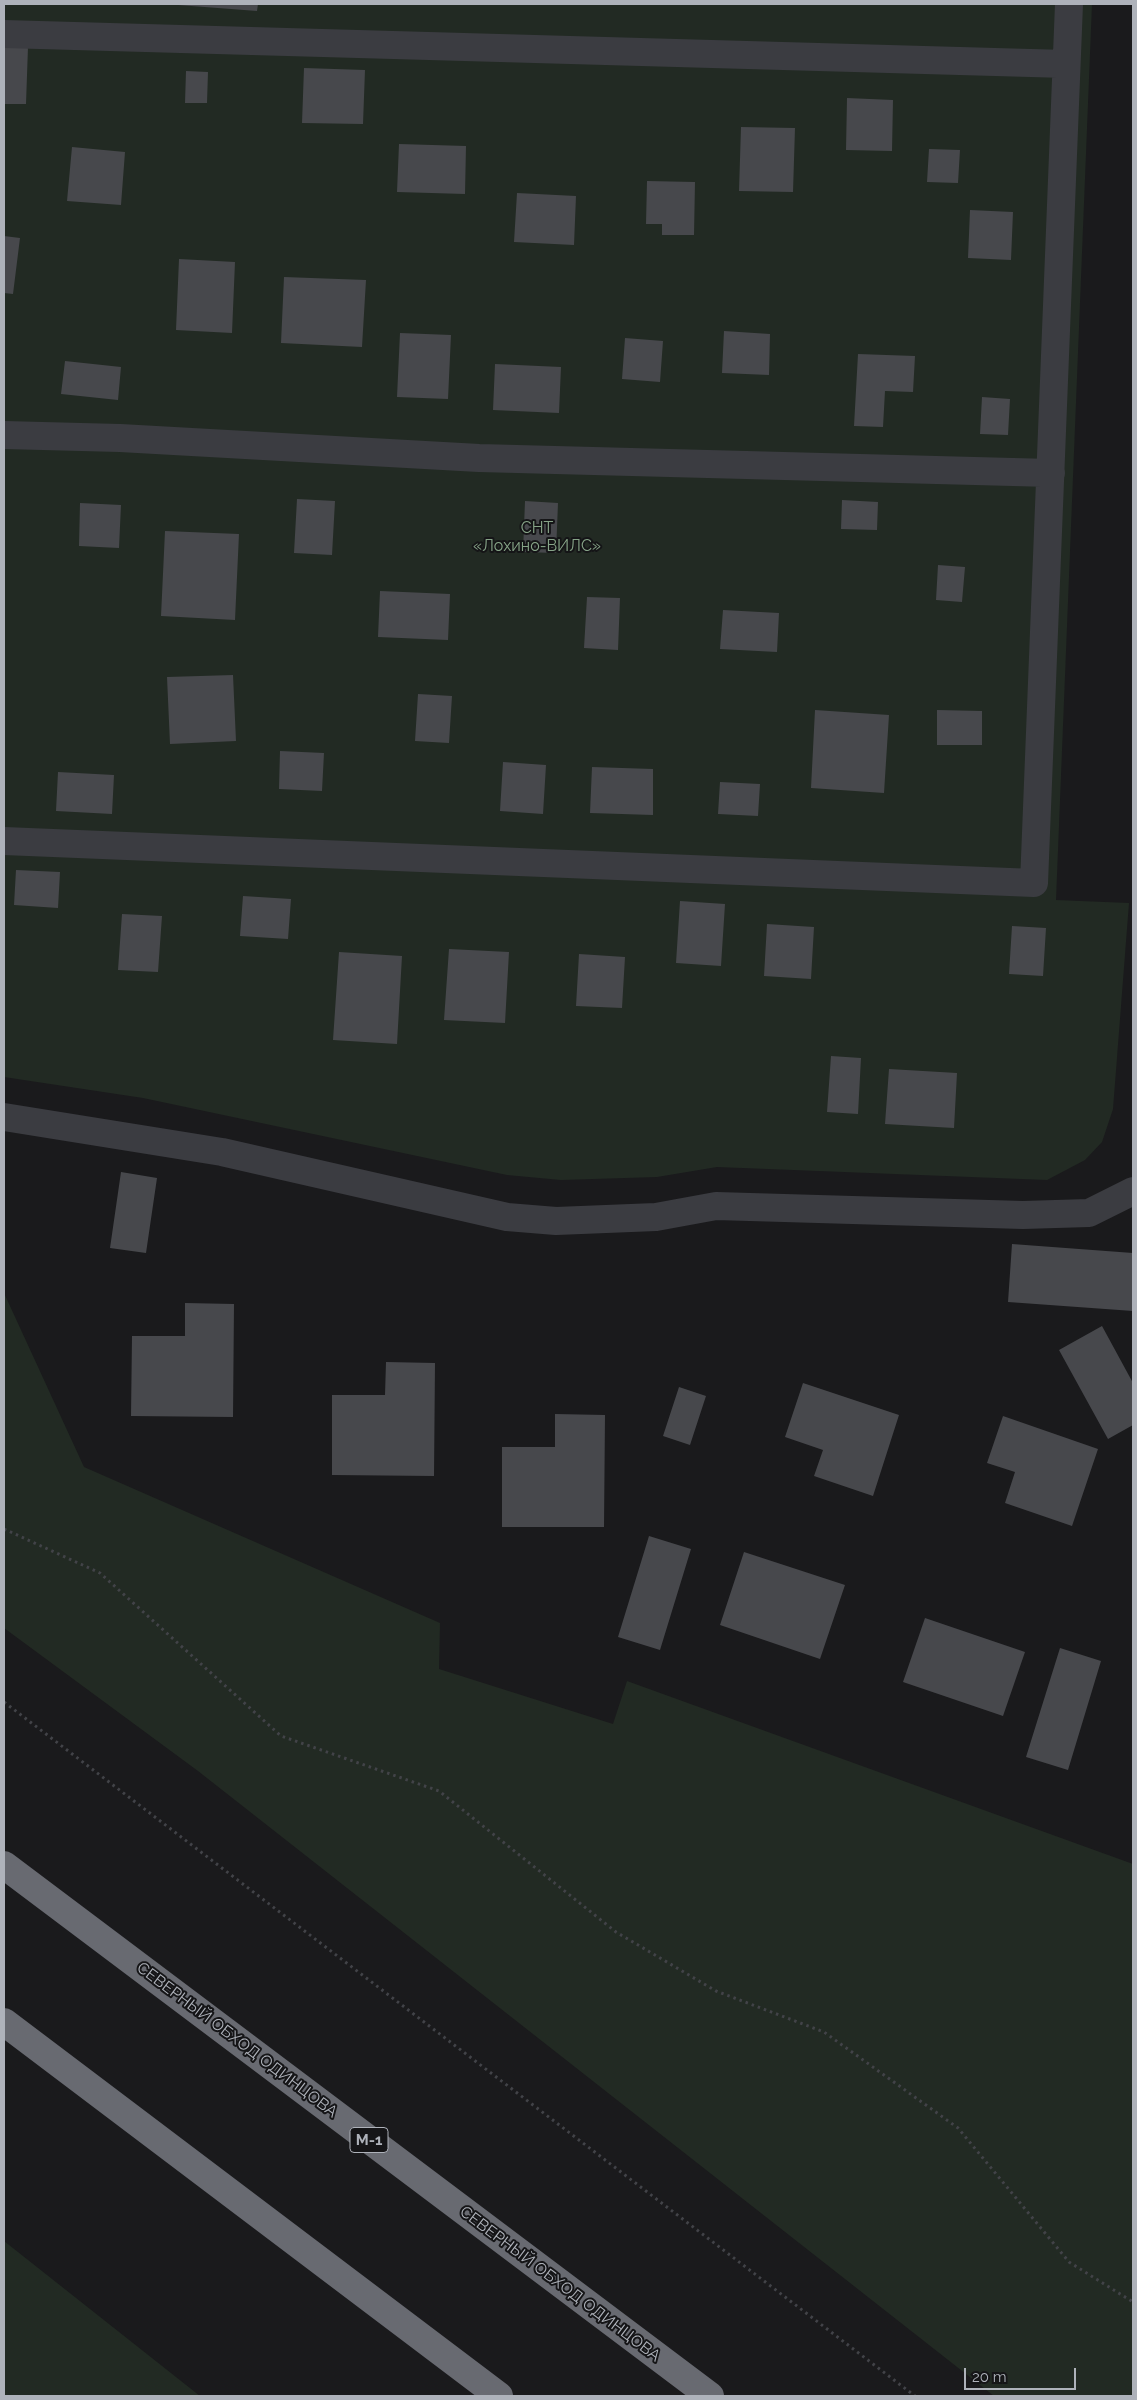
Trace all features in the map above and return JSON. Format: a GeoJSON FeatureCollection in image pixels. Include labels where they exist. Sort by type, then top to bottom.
{"type":"FeatureCollection","features":[{"type":"Feature","properties":{"kind":"highway","name":"СЕВЕРНЫЙ ОБХОД ОДИНЦОВА"},"geometry":{"type":"LineString","coordinates":[[4,1865],[710,2396]]}},
{"type":"Feature","properties":{"kind":"highway"},"geometry":{"type":"LineString","coordinates":[[4,2022],[499,2396]]}},
{"type":"Feature","properties":{"kind":"street"},"geometry":{"type":"LineString","coordinates":[[4,841],[1034,883],[1068,4]]}},
{"type":"Feature","properties":{"kind":"street"},"geometry":{"type":"LineString","coordinates":[[4,34],[1066,64]]}},
{"type":"Feature","properties":{"kind":"street"},"geometry":{"type":"LineString","coordinates":[[4,435],[120,438],[479,458],[1051,473]]}},
{"type":"Feature","properties":{"kind":"street"},"geometry":{"type":"LineString","coordinates":[[4,1117],[222,1152],[508,1217],[556,1221],[656,1217],[716,1206],[1023,1216],[1089,1213],[1133,1191]]}},
{"type":"Feature","properties":{"kind":"path"},"geometry":{"type":"LineString","coordinates":[[4,1529],[100,1572],[281,1736],[439,1791],[616,1932],[716,1991],[824,2032],[958,2128],[1069,2262],[1133,2302]]}},
{"type":"Feature","properties":{"kind":"path"},"geometry":{"type":"LineString","coordinates":[[4,1702],[915,2396]]}},
{"type":"Feature","properties":{"kind":"green space","name":"СНТ «Лохино-ВИЛС»"},"geometry":{"type":"Polygon","coordinates":[[[4,4],[1092,4],[1056,900],[1129,903],[1113,1109],[1102,1142],[1085,1160],[1047,1180],[717,1167],[657,1177],[561,1180],[507,1175],[143,1098],[4,1077],[4,4]]]}},
{"type":"Feature","properties":{"kind":"green space"},"geometry":{"type":"Polygon","coordinates":[[[4,1293],[84,1467],[440,1623],[439,1669],[613,1724],[627,1681],[1133,1864],[1133,2396],[994,2396],[198,1771],[4,1628],[4,1293]]]}},
{"type":"Feature","properties":{"kind":"green space"},"geometry":{"type":"Polygon","coordinates":[[[4,2241],[200,2396],[4,2396],[4,2241]]]}},
{"type":"Feature","properties":{"kind":"building"},"geometry":{"type":"Polygon","coordinates":[[[165,4],[258,4],[257,11],[165,4]]]}},
{"type":"Feature","properties":{"kind":"building"},"geometry":{"type":"Polygon","coordinates":[[[4,46],[28,47],[26,104],[4,104],[4,46]]]}},
{"type":"Feature","properties":{"kind":"building"},"geometry":{"type":"Polygon","coordinates":[[[304,68],[365,70],[363,124],[302,123],[304,68]]]}},
{"type":"Feature","properties":{"kind":"building"},"geometry":{"type":"Polygon","coordinates":[[[186,71],[208,72],[207,103],[185,103],[186,71]]]}},
{"type":"Feature","properties":{"kind":"building"},"geometry":{"type":"Polygon","coordinates":[[[847,98],[893,100],[892,151],[846,150],[847,98]]]}},
{"type":"Feature","properties":{"kind":"building"},"geometry":{"type":"Polygon","coordinates":[[[741,127],[795,128],[793,192],[739,191],[741,127]]]}},
{"type":"Feature","properties":{"kind":"building"},"geometry":{"type":"Polygon","coordinates":[[[399,144],[466,146],[465,194],[397,192],[399,144]]]}},
{"type":"Feature","properties":{"kind":"building"},"geometry":{"type":"Polygon","coordinates":[[[72,147],[125,152],[121,205],[67,201],[72,147]]]}},
{"type":"Feature","properties":{"kind":"building"},"geometry":{"type":"Polygon","coordinates":[[[929,149],[960,150],[958,183],[927,182],[929,149]]]}},
{"type":"Feature","properties":{"kind":"building"},"geometry":{"type":"Polygon","coordinates":[[[647,181],[695,182],[694,235],[662,235],[662,224],[646,224],[647,181]]]}},
{"type":"Feature","properties":{"kind":"building"},"geometry":{"type":"Polygon","coordinates":[[[517,193],[576,196],[574,245],[514,242],[517,193]]]}},
{"type":"Feature","properties":{"kind":"building"},"geometry":{"type":"Polygon","coordinates":[[[970,210],[1013,212],[1011,260],[968,258],[970,210]]]}},
{"type":"Feature","properties":{"kind":"building"},"geometry":{"type":"Polygon","coordinates":[[[4,236],[20,238],[13,294],[4,293],[4,236]]]}},
{"type":"Feature","properties":{"kind":"building"},"geometry":{"type":"Polygon","coordinates":[[[179,259],[235,262],[232,333],[176,330],[179,259]]]}},
{"type":"Feature","properties":{"kind":"building"},"geometry":{"type":"Polygon","coordinates":[[[284,277],[366,280],[362,347],[281,343],[284,277]]]}},
{"type":"Feature","properties":{"kind":"building"},"geometry":{"type":"Polygon","coordinates":[[[724,331],[770,334],[769,375],[722,373],[724,331]]]}},
{"type":"Feature","properties":{"kind":"building"},"geometry":{"type":"Polygon","coordinates":[[[400,333],[451,335],[448,399],[397,397],[400,333]]]}},
{"type":"Feature","properties":{"kind":"building"},"geometry":{"type":"Polygon","coordinates":[[[625,338],[663,341],[660,382],[622,379],[625,338]]]}},
{"type":"Feature","properties":{"kind":"building"},"geometry":{"type":"Polygon","coordinates":[[[858,354],[915,356],[913,392],[885,391],[883,427],[854,426],[858,354]]]}},
{"type":"Feature","properties":{"kind":"building"},"geometry":{"type":"Polygon","coordinates":[[[65,361],[121,367],[118,400],[61,394],[65,361]]]}},
{"type":"Feature","properties":{"kind":"building"},"geometry":{"type":"Polygon","coordinates":[[[495,364],[561,367],[559,413],[493,410],[495,364]]]}},
{"type":"Feature","properties":{"kind":"building"},"geometry":{"type":"Polygon","coordinates":[[[982,397],[1010,399],[1008,435],[980,434],[982,397]]]}},
{"type":"Feature","properties":{"kind":"building"},"geometry":{"type":"Polygon","coordinates":[[[297,499],[335,501],[332,555],[294,553],[297,499]]]}},
{"type":"Feature","properties":{"kind":"building"},"geometry":{"type":"Polygon","coordinates":[[[842,500],[878,502],[877,530],[841,529],[842,500]]]}},
{"type":"Feature","properties":{"kind":"building"},"geometry":{"type":"Polygon","coordinates":[[[525,501],[558,503],[556,553],[523,552],[525,501]]]}},
{"type":"Feature","properties":{"kind":"building"},"geometry":{"type":"Polygon","coordinates":[[[80,503],[121,505],[119,548],[79,546],[80,503]]]}},
{"type":"Feature","properties":{"kind":"building"},"geometry":{"type":"Polygon","coordinates":[[[165,531],[239,534],[235,620],[161,616],[165,531]]]}},
{"type":"Feature","properties":{"kind":"building"},"geometry":{"type":"Polygon","coordinates":[[[938,565],[965,567],[962,602],[936,600],[938,565]]]}},
{"type":"Feature","properties":{"kind":"building"},"geometry":{"type":"Polygon","coordinates":[[[380,591],[450,594],[448,640],[378,637],[380,591]]]}},
{"type":"Feature","properties":{"kind":"building"},"geometry":{"type":"Polygon","coordinates":[[[587,597],[620,598],[618,650],[584,648],[587,597]]]}},
{"type":"Feature","properties":{"kind":"building"},"geometry":{"type":"Polygon","coordinates":[[[723,610],[779,613],[777,652],[720,649],[723,610]]]}},
{"type":"Feature","properties":{"kind":"building"},"geometry":{"type":"Polygon","coordinates":[[[233,675],[236,741],[170,744],[167,677],[233,675]]]}},
{"type":"Feature","properties":{"kind":"building"},"geometry":{"type":"Polygon","coordinates":[[[418,694],[452,696],[449,743],[415,741],[418,694]]]}},
{"type":"Feature","properties":{"kind":"building"},"geometry":{"type":"Polygon","coordinates":[[[815,710],[889,715],[884,793],[811,788],[815,710]]]}},
{"type":"Feature","properties":{"kind":"building"},"geometry":{"type":"Polygon","coordinates":[[[937,710],[982,711],[982,745],[937,745],[937,710]]]}},
{"type":"Feature","properties":{"kind":"building"},"geometry":{"type":"Polygon","coordinates":[[[280,751],[324,753],[322,791],[279,789],[280,751]]]}},
{"type":"Feature","properties":{"kind":"building"},"geometry":{"type":"Polygon","coordinates":[[[503,762],[546,765],[543,814],[500,811],[503,762]]]}},
{"type":"Feature","properties":{"kind":"building"},"geometry":{"type":"Polygon","coordinates":[[[592,767],[653,769],[653,815],[590,813],[592,767]]]}},
{"type":"Feature","properties":{"kind":"building"},"geometry":{"type":"Polygon","coordinates":[[[58,772],[114,775],[112,814],[56,811],[58,772]]]}},
{"type":"Feature","properties":{"kind":"building"},"geometry":{"type":"Polygon","coordinates":[[[720,782],[760,784],[758,816],[718,814],[720,782]]]}},
{"type":"Feature","properties":{"kind":"building"},"geometry":{"type":"Polygon","coordinates":[[[16,870],[60,872],[58,908],[14,905],[16,870]]]}},
{"type":"Feature","properties":{"kind":"building"},"geometry":{"type":"Polygon","coordinates":[[[243,896],[291,899],[288,939],[240,936],[243,896]]]}},
{"type":"Feature","properties":{"kind":"building"},"geometry":{"type":"Polygon","coordinates":[[[680,901],[725,904],[721,966],[676,963],[680,901]]]}},
{"type":"Feature","properties":{"kind":"building"},"geometry":{"type":"Polygon","coordinates":[[[122,914],[162,916],[158,972],[118,970],[122,914]]]}},
{"type":"Feature","properties":{"kind":"building"},"geometry":{"type":"Polygon","coordinates":[[[767,924],[814,927],[811,979],[764,976],[767,924]]]}},
{"type":"Feature","properties":{"kind":"building"},"geometry":{"type":"Polygon","coordinates":[[[1012,926],[1046,928],[1043,976],[1009,974],[1012,926]]]}},
{"type":"Feature","properties":{"kind":"building"},"geometry":{"type":"Polygon","coordinates":[[[449,949],[509,952],[505,1023],[444,1020],[449,949]]]}},
{"type":"Feature","properties":{"kind":"building"},"geometry":{"type":"Polygon","coordinates":[[[339,952],[402,956],[397,1044],[333,1040],[339,952]]]}},
{"type":"Feature","properties":{"kind":"building"},"geometry":{"type":"Polygon","coordinates":[[[579,954],[625,957],[622,1008],[576,1006],[579,954]]]}},
{"type":"Feature","properties":{"kind":"building"},"geometry":{"type":"Polygon","coordinates":[[[831,1056],[861,1058],[858,1114],[827,1112],[831,1056]]]}},
{"type":"Feature","properties":{"kind":"building"},"geometry":{"type":"Polygon","coordinates":[[[889,1069],[957,1073],[954,1128],[885,1124],[889,1069]]]}},
{"type":"Feature","properties":{"kind":"building"},"geometry":{"type":"Polygon","coordinates":[[[121,1172],[157,1178],[146,1253],[110,1248],[121,1172]]]}},
{"type":"Feature","properties":{"kind":"building"},"geometry":{"type":"Polygon","coordinates":[[[1012,1244],[1133,1253],[1133,1311],[1008,1302],[1012,1244]]]}},
{"type":"Feature","properties":{"kind":"building"},"geometry":{"type":"Polygon","coordinates":[[[185,1303],[234,1304],[233,1417],[131,1416],[132,1336],[185,1336],[185,1303]]]}},
{"type":"Feature","properties":{"kind":"building"},"geometry":{"type":"Polygon","coordinates":[[[1102,1326],[1133,1383],[1133,1425],[1108,1439],[1059,1350],[1102,1326]]]}},
{"type":"Feature","properties":{"kind":"building"},"geometry":{"type":"Polygon","coordinates":[[[386,1362],[435,1363],[434,1476],[332,1475],[332,1395],[385,1395],[386,1362]]]}},
{"type":"Feature","properties":{"kind":"building"},"geometry":{"type":"Polygon","coordinates":[[[803,1383],[899,1415],[873,1496],[814,1476],[823,1450],[785,1437],[803,1383]]]}},
{"type":"Feature","properties":{"kind":"building"},"geometry":{"type":"Polygon","coordinates":[[[679,1387],[706,1396],[690,1445],[663,1436],[679,1387]]]}},
{"type":"Feature","properties":{"kind":"building"},"geometry":{"type":"Polygon","coordinates":[[[555,1414],[605,1415],[604,1527],[502,1527],[502,1447],[555,1447],[555,1414]]]}},
{"type":"Feature","properties":{"kind":"building"},"geometry":{"type":"Polygon","coordinates":[[[1003,1416],[1098,1449],[1072,1526],[1005,1503],[1015,1472],[987,1463],[1003,1416]]]}},
{"type":"Feature","properties":{"kind":"building"},"geometry":{"type":"Polygon","coordinates":[[[649,1536],[691,1549],[660,1650],[618,1637],[649,1536]]]}},
{"type":"Feature","properties":{"kind":"building"},"geometry":{"type":"Polygon","coordinates":[[[744,1552],[845,1585],[820,1659],[720,1625],[744,1552]]]}},
{"type":"Feature","properties":{"kind":"building"},"geometry":{"type":"Polygon","coordinates":[[[925,1618],[1025,1652],[1003,1716],[903,1682],[925,1618]]]}},
{"type":"Feature","properties":{"kind":"building"},"geometry":{"type":"Polygon","coordinates":[[[1060,1648],[1101,1661],[1068,1770],[1026,1757],[1060,1648]]]}}]}
